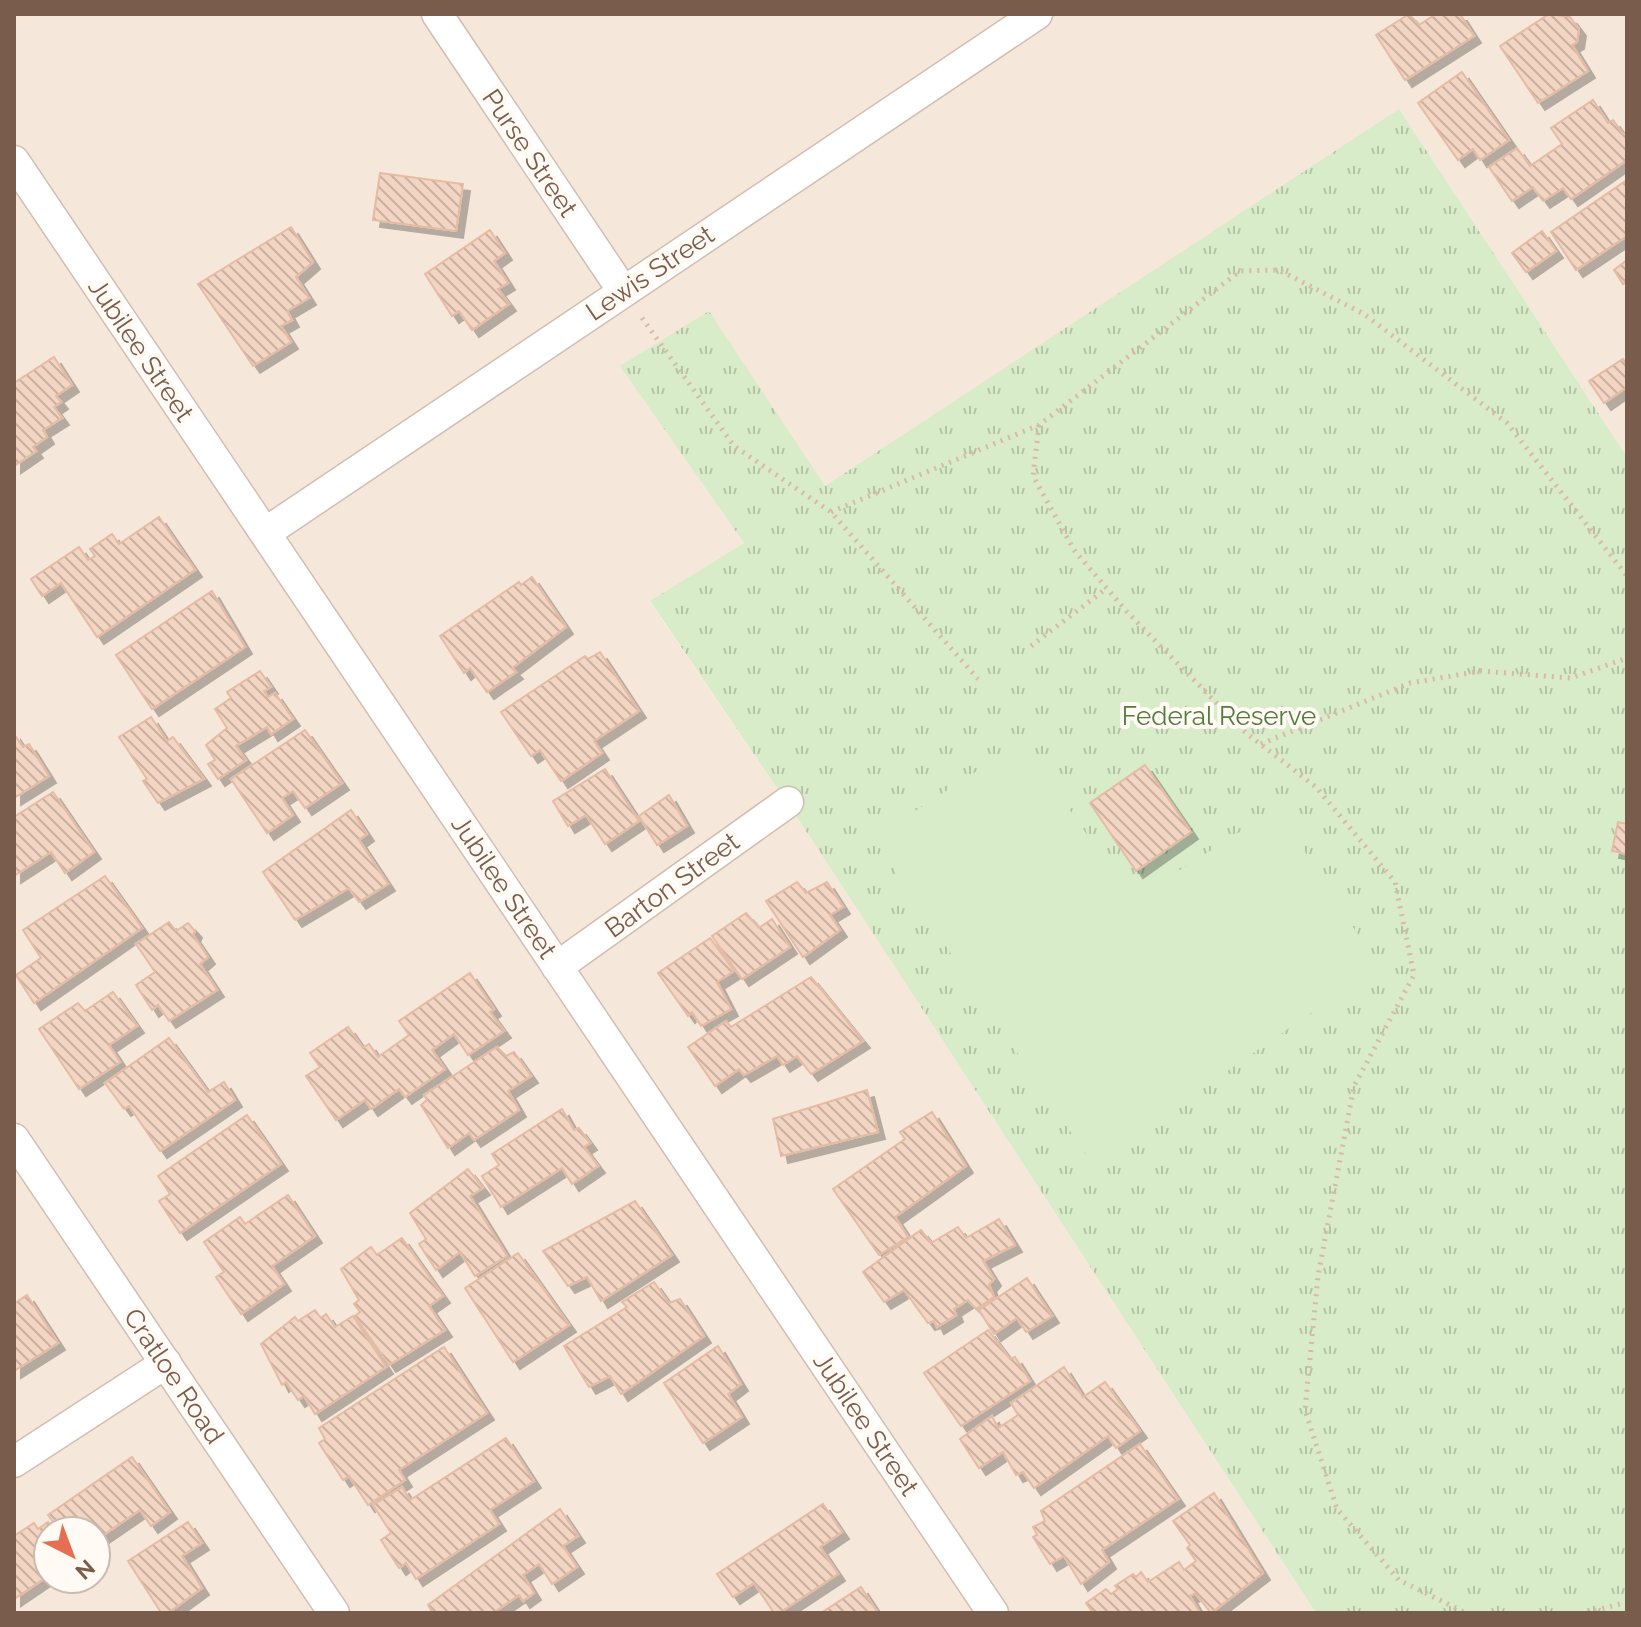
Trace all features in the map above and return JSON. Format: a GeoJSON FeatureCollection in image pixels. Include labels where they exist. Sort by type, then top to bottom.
{"type":"FeatureCollection","features":[{"type":"Feature","properties":{"kind":"street","name":"Purse Street"},"geometry":{"type":"LineString","coordinates":[[437,14],[623,291]]}},
{"type":"Feature","properties":{"kind":"street","name":"Lewis Street"},"geometry":{"type":"LineString","coordinates":[[265,533],[623,291],[1016,19]]}},
{"type":"Feature","properties":{"kind":"street","name":"Jubilee Street"},"geometry":{"type":"LineString","coordinates":[[14,161],[993,1613]]}},
{"type":"Feature","properties":{"kind":"street","name":"Barton Street"},"geometry":{"type":"LineString","coordinates":[[557,967],[788,802]]}},
{"type":"Feature","properties":{"kind":"street","name":"Cratloe Road"},"geometry":{"type":"LineString","coordinates":[[14,1139],[334,1613]]}},
{"type":"Feature","properties":{"kind":"street"},"geometry":{"type":"LineString","coordinates":[[14,1462],[166,1363]]}},
{"type":"Feature","properties":{"kind":"path"},"geometry":{"type":"LineString","coordinates":[[831,512],[1039,425],[1240,271],[1279,270],[1364,314],[1507,423],[1627,576]]}},
{"type":"Feature","properties":{"kind":"path"},"geometry":{"type":"LineString","coordinates":[[623,291],[734,446],[831,512],[978,679]]}},
{"type":"Feature","properties":{"kind":"path"},"geometry":{"type":"LineString","coordinates":[[1039,425],[1033,476],[1074,550],[1260,745],[1316,787],[1395,882],[1414,975],[1354,1086],[1318,1276],[1305,1410],[1337,1509],[1399,1580],[1466,1613]]}},
{"type":"Feature","properties":{"kind":"path"},"geometry":{"type":"LineString","coordinates":[[1031,646],[1107,588]]}},
{"type":"Feature","properties":{"kind":"path"},"geometry":{"type":"LineString","coordinates":[[1260,745],[1410,683],[1481,671],[1571,678],[1627,658]]}},
{"type":"Feature","properties":{"kind":"path"},"geometry":{"type":"LineString","coordinates":[[1587,1613],[1627,1602]]}},
{"type":"Feature","properties":{"kind":"shaded area"},"geometry":{"type":"Polygon","coordinates":[[[14,14],[1627,14],[1627,457],[1399,110],[825,487],[709,312],[621,366],[744,543],[650,602],[812,840],[1316,1613],[14,1613],[14,14]]]}},
{"type":"Feature","properties":{"kind":"green space","name":"Federal Reserve"},"geometry":{"type":"Polygon","coordinates":[[[1399,109],[1627,457],[1627,1613],[1316,1613],[812,840],[650,601],[744,543],[620,366],[709,311],[825,486],[1399,109]]]}},
{"type":"Feature","properties":{"kind":"green space"},"geometry":{"type":"Polygon","coordinates":[[[1022,742],[1133,900],[1277,808],[1378,966],[1093,1165],[873,838],[1022,742]]]}},
{"type":"Feature","properties":{"kind":"building"},"geometry":{"type":"Polygon","coordinates":[[[1409,14],[1419,25],[1436,14],[1460,14],[1474,36],[1405,80],[1376,35],[1409,14]]]}},
{"type":"Feature","properties":{"kind":"building"},"geometry":{"type":"Polygon","coordinates":[[[1549,14],[1570,17],[1579,29],[1577,42],[1572,45],[1588,71],[1538,103],[1500,46],[1549,14]]]}},
{"type":"Feature","properties":{"kind":"building"},"geometry":{"type":"Polygon","coordinates":[[[1462,72],[1509,140],[1480,160],[1473,149],[1458,160],[1418,103],[1462,72]]]}},
{"type":"Feature","properties":{"kind":"building"},"geometry":{"type":"Polygon","coordinates":[[[1593,100],[1608,123],[1613,120],[1623,134],[1627,132],[1627,160],[1571,199],[1563,188],[1543,201],[1533,187],[1512,201],[1489,167],[1517,148],[1530,166],[1562,144],[1551,128],[1593,100]]]}},
{"type":"Feature","properties":{"kind":"building"},"geometry":{"type":"Polygon","coordinates":[[[380,173],[463,184],[456,231],[373,220],[380,173]]]}},
{"type":"Feature","properties":{"kind":"building"},"geometry":{"type":"Polygon","coordinates":[[[1627,180],[1627,236],[1576,270],[1551,232],[1627,180]]]}},
{"type":"Feature","properties":{"kind":"building"},"geometry":{"type":"Polygon","coordinates":[[[291,227],[313,262],[296,277],[309,298],[287,311],[292,320],[281,326],[291,342],[253,366],[198,284],[291,227]]]}},
{"type":"Feature","properties":{"kind":"building"},"geometry":{"type":"Polygon","coordinates":[[[490,230],[505,253],[494,261],[508,283],[498,289],[509,304],[472,330],[459,311],[452,316],[425,274],[490,230]]]}},
{"type":"Feature","properties":{"kind":"building"},"geometry":{"type":"Polygon","coordinates":[[[1542,231],[1556,251],[1526,272],[1512,253],[1542,231]]]}},
{"type":"Feature","properties":{"kind":"building"},"geometry":{"type":"Polygon","coordinates":[[[1627,260],[1627,281],[1623,284],[1614,270],[1627,260]]]}},
{"type":"Feature","properties":{"kind":"building"},"geometry":{"type":"Polygon","coordinates":[[[54,357],[72,385],[56,396],[61,402],[54,407],[62,418],[43,430],[47,437],[33,447],[36,451],[14,466],[14,383],[54,357]]]}},
{"type":"Feature","properties":{"kind":"building"},"geometry":{"type":"Polygon","coordinates":[[[1623,359],[1627,365],[1627,387],[1604,403],[1589,381],[1623,359]]]}},
{"type":"Feature","properties":{"kind":"building"},"geometry":{"type":"Polygon","coordinates":[[[159,517],[195,570],[97,637],[61,583],[42,596],[31,579],[79,547],[88,560],[95,556],[90,549],[112,534],[119,544],[159,517]]]}},
{"type":"Feature","properties":{"kind":"building"},"geometry":{"type":"Polygon","coordinates":[[[532,577],[566,627],[512,668],[516,672],[487,692],[470,668],[464,673],[440,636],[519,582],[521,585],[532,577]]]}},
{"type":"Feature","properties":{"kind":"building"},"geometry":{"type":"Polygon","coordinates":[[[212,591],[245,647],[152,709],[116,655],[212,591]]]}},
{"type":"Feature","properties":{"kind":"building"},"geometry":{"type":"Polygon","coordinates":[[[600,652],[639,711],[594,741],[602,753],[561,781],[540,750],[531,756],[501,712],[585,656],[588,659],[600,652]]]}},
{"type":"Feature","properties":{"kind":"building"},"geometry":{"type":"Polygon","coordinates":[[[260,671],[271,687],[264,691],[268,697],[275,693],[293,719],[271,734],[267,727],[236,746],[246,760],[218,779],[208,764],[215,760],[206,745],[227,728],[215,709],[231,698],[227,692],[260,671]]]}},
{"type":"Feature","properties":{"kind":"building"},"geometry":{"type":"Polygon","coordinates":[[[151,717],[167,741],[173,737],[204,779],[158,803],[143,781],[147,779],[119,737],[151,717]]]}},
{"type":"Feature","properties":{"kind":"building"},"geometry":{"type":"Polygon","coordinates":[[[305,730],[342,783],[305,808],[293,791],[282,798],[293,815],[267,833],[231,779],[305,730]]]}},
{"type":"Feature","properties":{"kind":"building"},"geometry":{"type":"Polygon","coordinates":[[[14,734],[23,747],[29,744],[49,776],[14,798],[14,734]]]}},
{"type":"Feature","properties":{"kind":"building"},"geometry":{"type":"Polygon","coordinates":[[[1145,765],[1191,832],[1136,871],[1090,803],[1145,765]]]}},
{"type":"Feature","properties":{"kind":"building"},"geometry":{"type":"Polygon","coordinates":[[[605,769],[639,821],[605,844],[586,815],[568,826],[553,801],[605,769]]]}},
{"type":"Feature","properties":{"kind":"building"},"geometry":{"type":"Polygon","coordinates":[[[53,792],[94,852],[65,873],[51,852],[14,876],[14,817],[53,792]]]}},
{"type":"Feature","properties":{"kind":"building"},"geometry":{"type":"Polygon","coordinates":[[[669,795],[687,826],[657,845],[639,816],[669,795]]]}},
{"type":"Feature","properties":{"kind":"building"},"geometry":{"type":"Polygon","coordinates":[[[351,810],[367,834],[359,840],[388,884],[359,902],[349,888],[295,920],[263,872],[351,810]]]}},
{"type":"Feature","properties":{"kind":"building"},"geometry":{"type":"Polygon","coordinates":[[[1618,822],[1627,824],[1627,854],[1612,851],[1618,822]]]}},
{"type":"Feature","properties":{"kind":"building"},"geometry":{"type":"Polygon","coordinates":[[[105,876],[142,928],[34,1003],[16,975],[41,958],[23,930],[105,876]]]}},
{"type":"Feature","properties":{"kind":"building"},"geometry":{"type":"Polygon","coordinates":[[[797,882],[806,893],[827,882],[843,907],[830,915],[840,930],[803,957],[766,901],[797,882]]]}},
{"type":"Feature","properties":{"kind":"building"},"geometry":{"type":"Polygon","coordinates":[[[746,913],[759,928],[772,919],[790,947],[742,979],[712,936],[746,913]]]}},
{"type":"Feature","properties":{"kind":"building"},"geometry":{"type":"Polygon","coordinates":[[[169,922],[176,931],[188,923],[195,931],[193,935],[208,957],[200,964],[217,990],[169,1021],[158,1005],[152,1010],[136,985],[155,972],[136,944],[169,922]]]}},
{"type":"Feature","properties":{"kind":"building"},"geometry":{"type":"Polygon","coordinates":[[[710,938],[734,971],[717,982],[731,1009],[701,1026],[692,1012],[688,1016],[658,973],[710,938]]]}},
{"type":"Feature","properties":{"kind":"building"},"geometry":{"type":"Polygon","coordinates":[[[470,973],[494,1009],[490,1012],[504,1031],[468,1055],[454,1034],[432,1050],[445,1069],[405,1097],[399,1089],[371,1109],[365,1100],[336,1120],[306,1076],[320,1067],[310,1053],[348,1027],[363,1048],[369,1044],[378,1057],[409,1035],[399,1021],[470,973]]]}},
{"type":"Feature","properties":{"kind":"building"},"geometry":{"type":"Polygon","coordinates":[[[811,977],[863,1041],[811,1074],[797,1056],[783,1065],[777,1056],[744,1075],[739,1069],[715,1086],[688,1047],[726,1021],[731,1027],[811,977]]]}},
{"type":"Feature","properties":{"kind":"building"},"geometry":{"type":"Polygon","coordinates":[[[113,992],[137,1026],[109,1045],[120,1062],[79,1089],[39,1029],[78,1003],[85,1011],[113,992]]]}},
{"type":"Feature","properties":{"kind":"building"},"geometry":{"type":"Polygon","coordinates":[[[169,1038],[208,1092],[224,1082],[235,1100],[160,1151],[129,1106],[124,1109],[105,1083],[169,1038]]]}},
{"type":"Feature","properties":{"kind":"building"},"geometry":{"type":"Polygon","coordinates":[[[497,1047],[506,1056],[514,1052],[531,1076],[508,1091],[519,1110],[474,1140],[469,1133],[448,1148],[421,1105],[427,1100],[424,1095],[497,1047]]]}},
{"type":"Feature","properties":{"kind":"building"},"geometry":{"type":"Polygon","coordinates":[[[867,1090],[878,1132],[781,1156],[773,1119],[867,1090]]]}},
{"type":"Feature","properties":{"kind":"building"},"geometry":{"type":"Polygon","coordinates":[[[562,1109],[574,1130],[579,1128],[590,1143],[584,1147],[598,1166],[572,1184],[562,1168],[501,1207],[482,1176],[499,1165],[492,1154],[562,1109]]]}},
{"type":"Feature","properties":{"kind":"building"},"geometry":{"type":"Polygon","coordinates":[[[932,1112],[966,1166],[895,1217],[908,1237],[879,1255],[833,1189],[905,1139],[900,1132],[932,1112]]]}},
{"type":"Feature","properties":{"kind":"building"},"geometry":{"type":"Polygon","coordinates":[[[247,1115],[281,1164],[180,1233],[159,1201],[170,1194],[158,1176],[247,1115]]]}},
{"type":"Feature","properties":{"kind":"building"},"geometry":{"type":"Polygon","coordinates":[[[468,1169],[483,1188],[470,1196],[507,1256],[475,1276],[460,1252],[436,1270],[419,1244],[426,1239],[410,1213],[468,1169]]]}},
{"type":"Feature","properties":{"kind":"building"},"geometry":{"type":"Polygon","coordinates":[[[288,1195],[315,1236],[272,1266],[284,1284],[241,1314],[216,1277],[224,1272],[204,1242],[240,1217],[245,1224],[288,1195]]]}},
{"type":"Feature","properties":{"kind":"building"},"geometry":{"type":"Polygon","coordinates":[[[635,1201],[672,1255],[601,1301],[587,1277],[568,1286],[543,1251],[635,1201]]]}},
{"type":"Feature","properties":{"kind":"building"},"geometry":{"type":"Polygon","coordinates":[[[999,1219],[1015,1245],[983,1261],[994,1279],[989,1285],[994,1297],[976,1309],[968,1300],[954,1309],[956,1315],[937,1327],[934,1321],[928,1323],[904,1290],[884,1302],[863,1272],[921,1230],[931,1243],[958,1227],[966,1238],[999,1219]]]}},
{"type":"Feature","properties":{"kind":"building"},"geometry":{"type":"Polygon","coordinates":[[[402,1238],[443,1296],[429,1306],[445,1330],[389,1365],[355,1316],[360,1312],[354,1304],[359,1300],[341,1269],[371,1247],[377,1255],[402,1238]]]}},
{"type":"Feature","properties":{"kind":"building"},"geometry":{"type":"Polygon","coordinates":[[[518,1253],[569,1325],[513,1362],[465,1288],[518,1253]]]}},
{"type":"Feature","properties":{"kind":"building"},"geometry":{"type":"Polygon","coordinates":[[[1027,1278],[1052,1316],[1026,1332],[1017,1318],[994,1334],[979,1310],[1027,1278]]]}},
{"type":"Feature","properties":{"kind":"building"},"geometry":{"type":"Polygon","coordinates":[[[654,1282],[669,1303],[680,1299],[704,1336],[621,1394],[610,1376],[589,1387],[564,1346],[627,1307],[622,1302],[654,1282]]]}},
{"type":"Feature","properties":{"kind":"building"},"geometry":{"type":"Polygon","coordinates":[[[27,1295],[58,1343],[14,1371],[14,1304],[27,1295]]]}},
{"type":"Feature","properties":{"kind":"building"},"geometry":{"type":"Polygon","coordinates":[[[315,1310],[321,1318],[326,1314],[335,1327],[353,1316],[386,1367],[315,1414],[304,1396],[298,1400],[286,1382],[282,1385],[261,1344],[295,1317],[298,1321],[315,1310]]]}},
{"type":"Feature","properties":{"kind":"building"},"geometry":{"type":"Polygon","coordinates":[[[988,1330],[1010,1359],[1015,1357],[1030,1381],[961,1426],[924,1373],[988,1330]]]}},
{"type":"Feature","properties":{"kind":"building"},"geometry":{"type":"Polygon","coordinates":[[[718,1346],[741,1384],[728,1394],[742,1417],[703,1443],[664,1383],[718,1346]]]}},
{"type":"Feature","properties":{"kind":"building"},"geometry":{"type":"Polygon","coordinates":[[[444,1347],[487,1413],[399,1470],[405,1480],[368,1505],[349,1476],[343,1480],[319,1443],[325,1439],[319,1428],[444,1347]]]}},
{"type":"Feature","properties":{"kind":"building"},"geometry":{"type":"Polygon","coordinates":[[[1064,1367],[1083,1397],[1105,1382],[1140,1431],[1116,1448],[1108,1436],[1034,1488],[1023,1472],[1016,1475],[1003,1452],[979,1468],[960,1439],[992,1416],[998,1428],[1018,1415],[1011,1403],[1064,1367]]]}},
{"type":"Feature","properties":{"kind":"building"},"geometry":{"type":"Polygon","coordinates":[[[506,1438],[534,1481],[490,1510],[499,1524],[416,1579],[406,1563],[399,1568],[381,1540],[391,1533],[373,1505],[402,1487],[410,1500],[506,1438]]]}},
{"type":"Feature","properties":{"kind":"building"},"geometry":{"type":"Polygon","coordinates":[[[1140,1444],[1178,1499],[1102,1550],[1109,1562],[1081,1584],[1064,1556],[1050,1564],[1033,1537],[1037,1535],[1033,1527],[1045,1521],[1041,1511],[1140,1444]]]}},
{"type":"Feature","properties":{"kind":"building"},"geometry":{"type":"Polygon","coordinates":[[[132,1457],[170,1512],[151,1526],[140,1510],[112,1529],[112,1515],[48,1515],[132,1457]]]}},
{"type":"Feature","properties":{"kind":"building"},"geometry":{"type":"Polygon","coordinates":[[[1214,1493],[1263,1573],[1211,1613],[1195,1593],[1190,1596],[1200,1613],[1093,1613],[1086,1603],[1106,1589],[1111,1594],[1118,1589],[1115,1586],[1133,1574],[1136,1577],[1141,1572],[1148,1582],[1179,1562],[1184,1570],[1196,1561],[1187,1548],[1190,1545],[1173,1521],[1214,1493]]]}},
{"type":"Feature","properties":{"kind":"building"},"geometry":{"type":"Polygon","coordinates":[[[823,1504],[842,1532],[820,1547],[838,1574],[779,1613],[774,1613],[754,1583],[733,1597],[717,1574],[823,1504]]]}},
{"type":"Feature","properties":{"kind":"building"},"geometry":{"type":"Polygon","coordinates":[[[560,1509],[578,1536],[563,1546],[577,1567],[552,1584],[539,1564],[523,1575],[534,1593],[523,1601],[519,1595],[493,1613],[433,1613],[428,1605],[560,1509]]]}},
{"type":"Feature","properties":{"kind":"building"},"geometry":{"type":"Polygon","coordinates":[[[188,1522],[202,1543],[182,1556],[202,1588],[168,1613],[157,1613],[160,1611],[128,1561],[188,1522]]]}},
{"type":"Feature","properties":{"kind":"building"},"geometry":{"type":"Polygon","coordinates":[[[32,1524],[32,1587],[14,1599],[14,1536],[32,1524]]]}},
{"type":"Feature","properties":{"kind":"building"},"geometry":{"type":"Polygon","coordinates":[[[861,1587],[878,1613],[821,1613],[861,1587]]]}}]}
